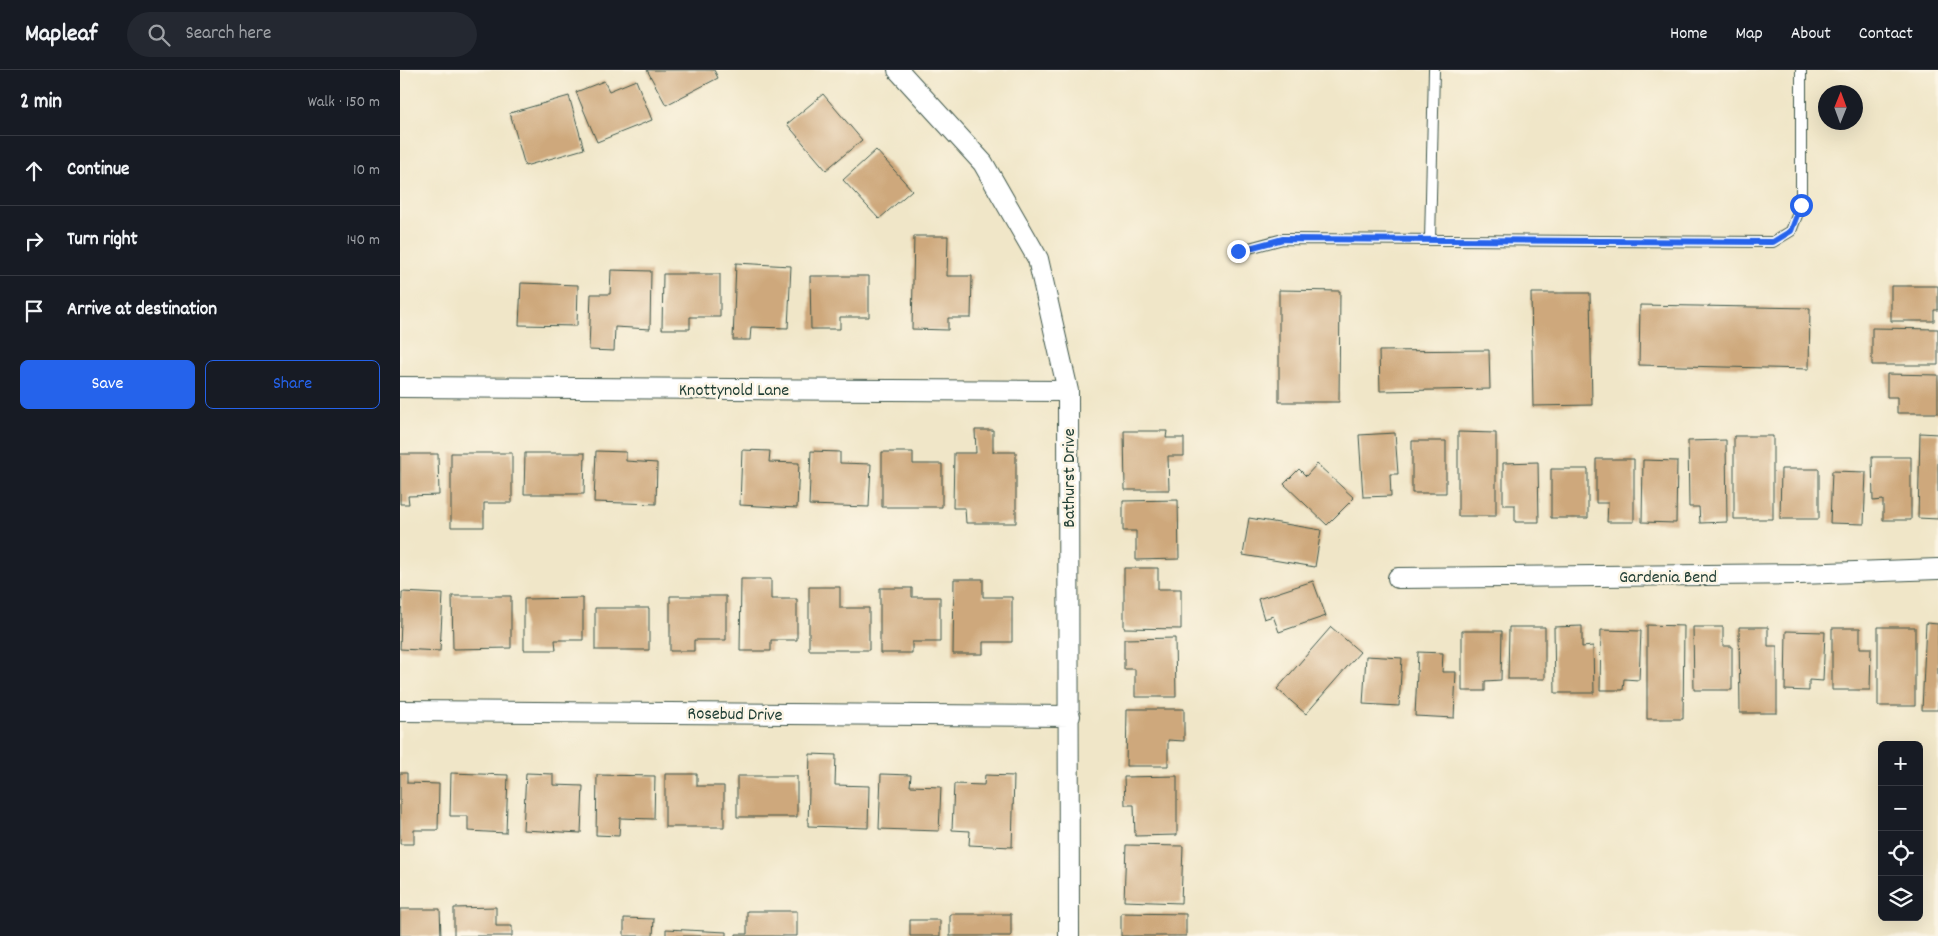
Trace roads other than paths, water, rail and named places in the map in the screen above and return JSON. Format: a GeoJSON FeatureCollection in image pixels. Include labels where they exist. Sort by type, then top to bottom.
{"type":"FeatureCollection","features":[{"type":"Feature","properties":{"kind":"street","name":"Bathurst Drive"},"geometry":{"type":"LineString","coordinates":[[898,70],[983,163],[1038,259],[1068,391],[1070,716],[1068,936]]}},
{"type":"Feature","properties":{"kind":"street","name":"Knottynold Lane"},"geometry":{"type":"LineString","coordinates":[[400,387],[1068,391]]}},
{"type":"Feature","properties":{"kind":"street","name":"Gardenia Bend"},"geometry":{"type":"LineString","coordinates":[[1398,578],[1800,574],[1938,569]]}},
{"type":"Feature","properties":{"kind":"street","name":"Rosebud Drive"},"geometry":{"type":"LineString","coordinates":[[400,711],[1070,716]]}},
{"type":"Feature","properties":{"kind":"lane"},"geometry":{"type":"LineString","coordinates":[[1430,240],[1434,70]]}},
{"type":"Feature","properties":{"kind":"lane"},"geometry":{"type":"LineString","coordinates":[[1238,251],[1283,239],[1773,242],[1791,231],[1801,205],[1802,70]]}}]}
